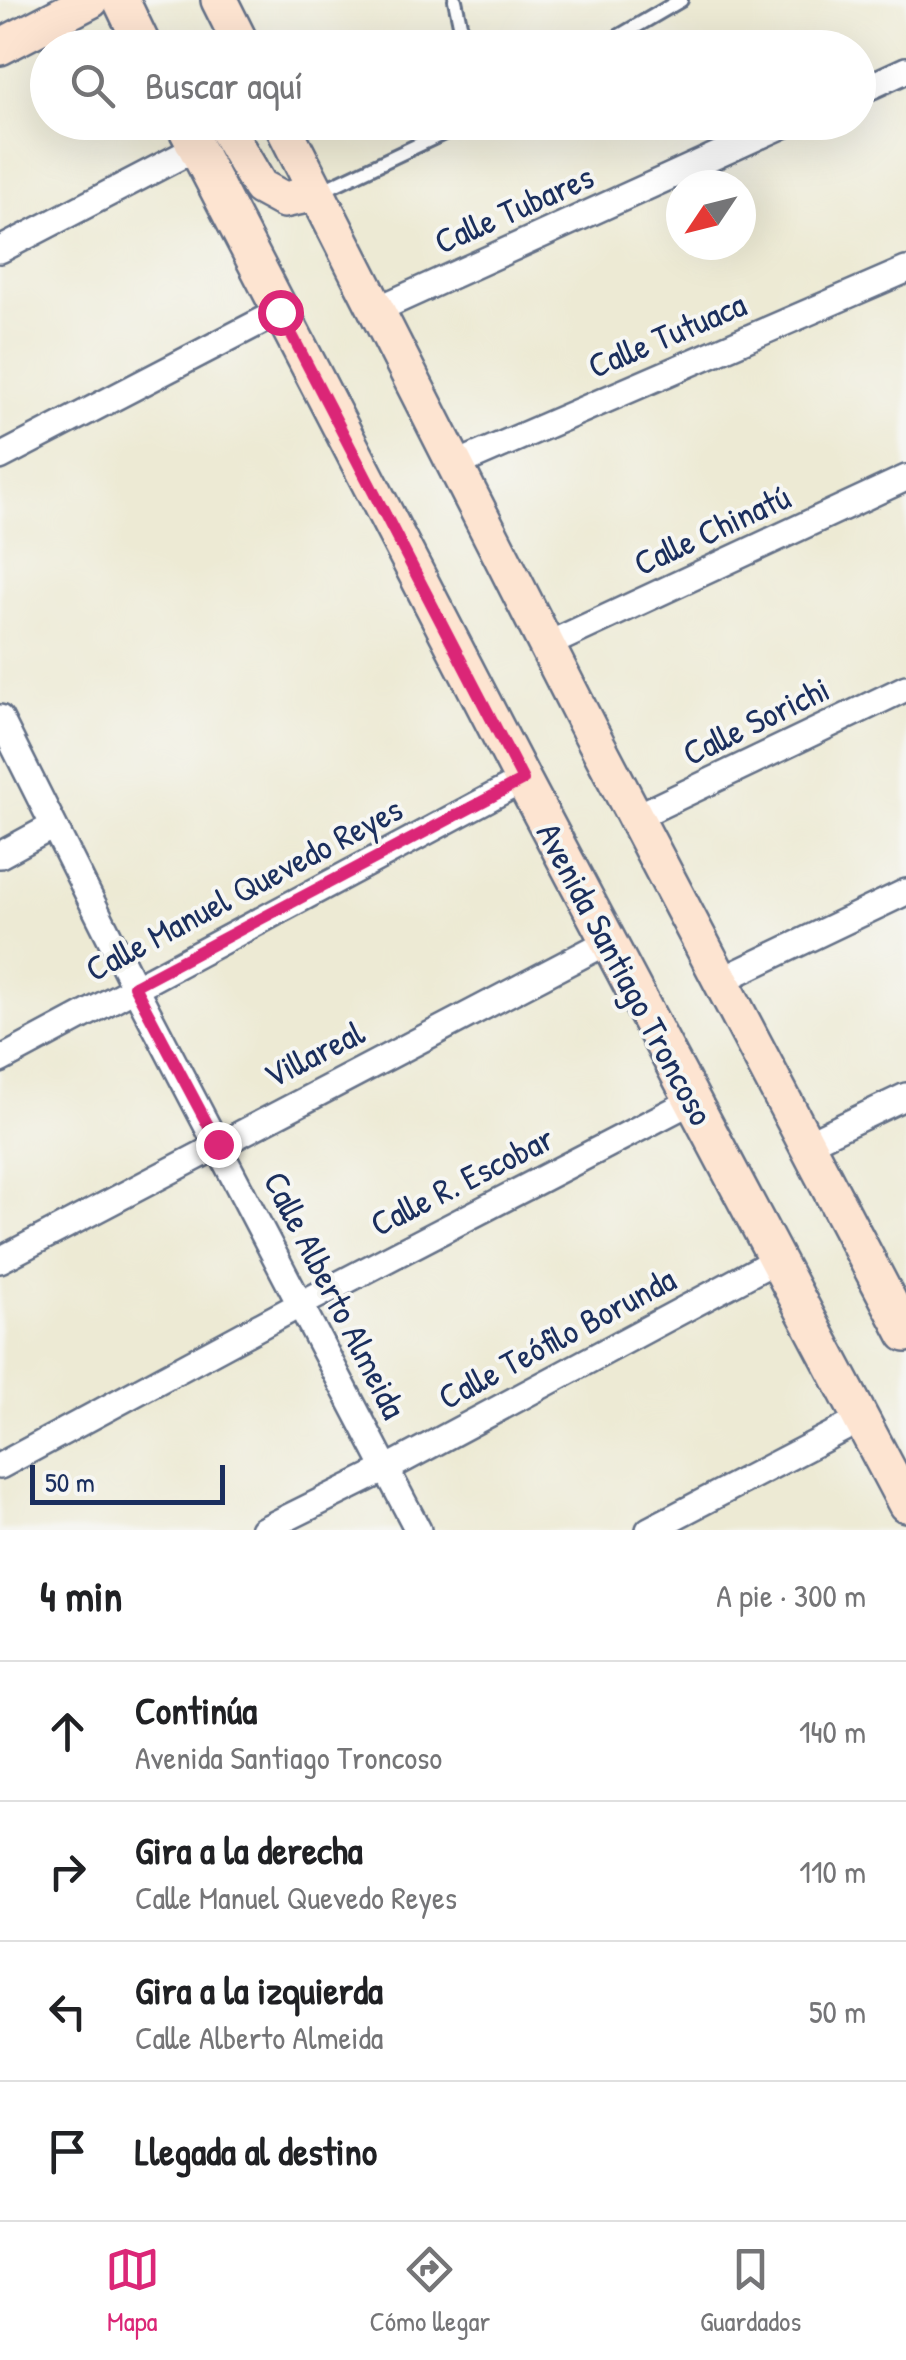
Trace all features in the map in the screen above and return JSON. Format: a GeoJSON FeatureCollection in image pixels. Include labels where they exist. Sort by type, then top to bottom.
{"type":"FeatureCollection","features":[{"type":"Feature","properties":{"kind":"main road"},"geometry":{"type":"LineString","coordinates":[[32,30],[92,0]]}},
{"type":"Feature","properties":{"kind":"main road"},"geometry":{"type":"LineString","coordinates":[[121,0],[138,30]]}},
{"type":"Feature","properties":{"kind":"main road"},"geometry":{"type":"LineString","coordinates":[[218,0],[234,30]]}},
{"type":"Feature","properties":{"kind":"main road"},"geometry":{"type":"LineString","coordinates":[[0,46],[30,31]]}},
{"type":"Feature","properties":{"kind":"main road","name":"Avenida Santiago Troncoso"},"geometry":{"type":"LineString","coordinates":[[192,140],[523,780],[906,1504]]}},
{"type":"Feature","properties":{"kind":"main road"},"geometry":{"type":"LineString","coordinates":[[233,140],[260,187],[284,200],[317,193]]}},
{"type":"Feature","properties":{"kind":"main road"},"geometry":{"type":"LineString","coordinates":[[290,140],[547,646],[901,1315]]}},
{"type":"Feature","properties":{"kind":"street"},"geometry":{"type":"LineString","coordinates":[[876,84],[906,70]]}},
{"type":"Feature","properties":{"kind":"street"},"geometry":{"type":"LineString","coordinates":[[0,250],[183,140]]}},
{"type":"Feature","properties":{"kind":"street","name":"Calle Tubares"},"geometry":{"type":"LineString","coordinates":[[376,310],[750,140]]}},
{"type":"Feature","properties":{"kind":"street","name":"Calle Tutuaca"},"geometry":{"type":"LineString","coordinates":[[455,464],[906,270]]}},
{"type":"Feature","properties":{"kind":"street"},"geometry":{"type":"LineString","coordinates":[[0,457],[280,312]]}},
{"type":"Feature","properties":{"kind":"street","name":"Calle Chinatú"},"geometry":{"type":"LineString","coordinates":[[547,646],[906,478]]}},
{"type":"Feature","properties":{"kind":"street","name":"Calle Sorichi"},"geometry":{"type":"LineString","coordinates":[[636,817],[906,688]]}},
{"type":"Feature","properties":{"kind":"street","name":"Calle Alberto Almeida"},"geometry":{"type":"LineString","coordinates":[[0,718],[134,986],[418,1530]]}},
{"type":"Feature","properties":{"kind":"street","name":"Calle Manuel Quevedo Reyes"},"geometry":{"type":"LineString","coordinates":[[0,1060],[523,780]]}},
{"type":"Feature","properties":{"kind":"street"},"geometry":{"type":"LineString","coordinates":[[0,855],[53,826]]}},
{"type":"Feature","properties":{"kind":"street"},"geometry":{"type":"LineString","coordinates":[[722,980],[906,892]]}},
{"type":"Feature","properties":{"kind":"street","name":"Villareal"},"geometry":{"type":"LineString","coordinates":[[0,1260],[609,941]]}},
{"type":"Feature","properties":{"kind":"street"},"geometry":{"type":"LineString","coordinates":[[808,1143],[906,1096]]}},
{"type":"Feature","properties":{"kind":"street","name":"Calle R. Escobar"},"geometry":{"type":"LineString","coordinates":[[0,1466],[300,1304],[692,1101]]}},
{"type":"Feature","properties":{"kind":"street","name":"Calle Teófilo Borunda"},"geometry":{"type":"LineString","coordinates":[[262,1530],[386,1469],[776,1260]]}},
{"type":"Feature","properties":{"kind":"street"},"geometry":{"type":"LineString","coordinates":[[649,1530],[862,1419]]}},
{"type":"Feature","properties":{"kind":"lane"},"geometry":{"type":"LineString","coordinates":[[455,0],[461,30]]}},
{"type":"Feature","properties":{"kind":"lane"},"geometry":{"type":"LineString","coordinates":[[630,30],[681,0]]}},
{"type":"Feature","properties":{"kind":"lane"},"geometry":{"type":"LineString","coordinates":[[317,193],[429,140]]}},
{"type":"Feature","properties":{"kind":"route"},"geometry":{"type":"LineString","coordinates":[[218,1144],[134,986],[523,780],[280,312]]}}]}
